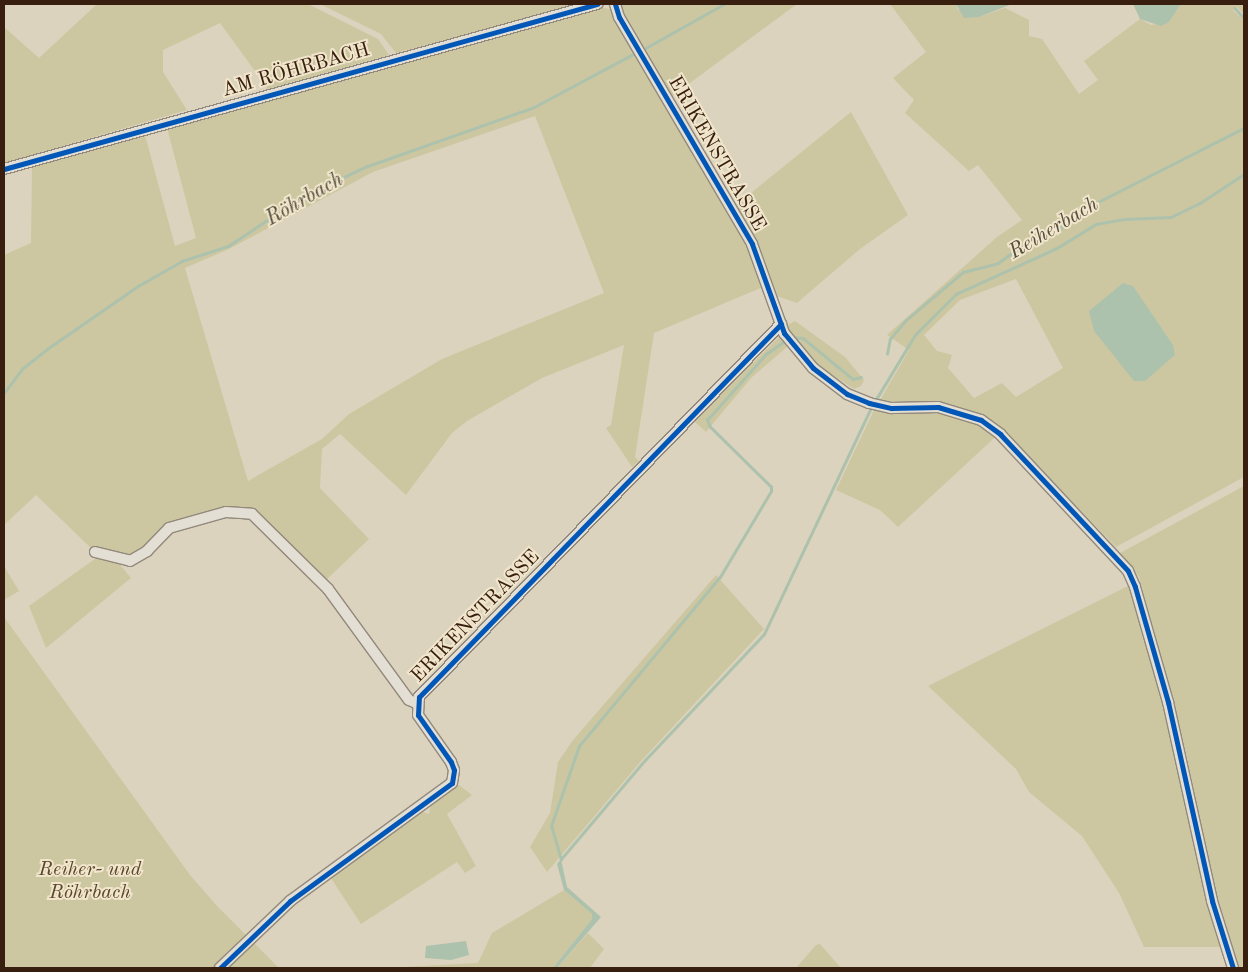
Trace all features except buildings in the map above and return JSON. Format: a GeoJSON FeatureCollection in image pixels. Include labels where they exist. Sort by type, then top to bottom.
{"type":"FeatureCollection","features":[{"type":"Feature","properties":{"kind":"street","name":"AM RÖHRBACH"},"geometry":{"type":"LineString","coordinates":[[4,169],[597,4]]}},
{"type":"Feature","properties":{"kind":"street","name":"ERIKENSTRASSE"},"geometry":{"type":"LineString","coordinates":[[615,4],[619,17],[752,244],[783,328],[792,345],[827,380],[847,394],[869,403],[891,408],[938,407],[981,420],[1006,441],[1109,549],[1133,580],[1180,747],[1212,900],[1233,968]]}},
{"type":"Feature","properties":{"kind":"street","name":"ERIKENSTRASSE"},"geometry":{"type":"LineString","coordinates":[[220,968],[296,896],[452,783],[454,770],[451,762],[418,715],[416,704],[419,697],[783,328]]}},
{"type":"Feature","properties":{"kind":"street"},"geometry":{"type":"LineString","coordinates":[[95,552],[130,561],[147,551],[169,528],[226,512],[252,514],[328,589],[409,700],[416,704]]}},
{"type":"Feature","properties":{"kind":"green space"},"geometry":{"type":"Polygon","coordinates":[[[97,4],[308,4],[378,39],[389,55],[268,89],[220,23],[163,50],[163,72],[187,110],[4,163],[4,27],[39,58],[97,4]]]}},
{"type":"Feature","properties":{"kind":"green space"},"geometry":{"type":"Polygon","coordinates":[[[320,4],[578,4],[396,53],[381,34],[320,4]]]}},
{"type":"Feature","properties":{"kind":"green space"},"geometry":{"type":"Polygon","coordinates":[[[622,4],[797,4],[671,97],[621,11],[622,4]]]}},
{"type":"Feature","properties":{"kind":"green space"},"geometry":{"type":"Polygon","coordinates":[[[890,4],[956,4],[958,10],[979,17],[1005,8],[1029,20],[1029,36],[1042,39],[1079,94],[1098,80],[1084,61],[1140,19],[1151,25],[1169,22],[1181,4],[1244,4],[1244,14],[1237,7],[1233,10],[1244,21],[1244,477],[1116,547],[1003,430],[898,527],[880,510],[836,490],[875,408],[906,405],[879,402],[909,350],[887,335],[997,237],[1022,220],[978,165],[969,171],[905,113],[914,100],[893,78],[926,52],[890,4]],[[1016,279],[960,300],[924,335],[937,351],[952,355],[948,368],[974,398],[1002,383],[1016,397],[1063,368],[1016,279]]]}},
{"type":"Feature","properties":{"kind":"green space"},"geometry":{"type":"Polygon","coordinates":[[[598,7],[610,9],[747,247],[763,287],[654,333],[635,457],[639,461],[632,467],[606,428],[611,425],[624,345],[542,378],[467,421],[452,433],[406,495],[340,434],[322,449],[320,488],[369,539],[326,580],[254,511],[168,525],[146,549],[130,558],[93,550],[36,495],[4,525],[4,255],[31,243],[32,167],[145,135],[175,246],[196,238],[167,128],[598,7]],[[535,116],[373,172],[229,249],[185,268],[248,481],[322,439],[349,414],[442,359],[604,293],[535,116]]]}},
{"type":"Feature","properties":{"kind":"green space"},"geometry":{"type":"Polygon","coordinates":[[[851,112],[908,215],[860,249],[797,303],[777,296],[758,244],[735,206],[851,112]]]}},
{"type":"Feature","properties":{"kind":"green space"},"geometry":{"type":"Polygon","coordinates":[[[795,321],[845,357],[864,380],[861,386],[854,389],[814,363],[786,326],[795,321]]]}},
{"type":"Feature","properties":{"kind":"green space"},"geometry":{"type":"Polygon","coordinates":[[[780,336],[787,347],[751,378],[706,432],[694,421],[780,336]]]}},
{"type":"Feature","properties":{"kind":"green space"},"geometry":{"type":"Polygon","coordinates":[[[1244,486],[1244,968],[1238,968],[1217,902],[1186,753],[1139,577],[1120,553],[1244,486]]]}},
{"type":"Feature","properties":{"kind":"green space"},"geometry":{"type":"Polygon","coordinates":[[[99,556],[117,561],[131,578],[46,648],[29,606],[99,556]]]}},
{"type":"Feature","properties":{"kind":"green space"},"geometry":{"type":"Polygon","coordinates":[[[4,566],[19,591],[4,600],[4,566]]]}},
{"type":"Feature","properties":{"kind":"green space"},"geometry":{"type":"Polygon","coordinates":[[[716,575],[764,629],[642,760],[547,872],[530,847],[550,813],[558,762],[573,740],[716,575]]]}},
{"type":"Feature","properties":{"kind":"green space"},"geometry":{"type":"Polygon","coordinates":[[[1128,586],[1162,696],[1203,883],[1221,947],[1144,947],[1119,893],[1082,836],[1029,792],[1016,769],[928,686],[1128,586]]]}},
{"type":"Feature","properties":{"kind":"green space","name":"Reiher- und Röhrbach"},"geometry":{"type":"Polygon","coordinates":[[[4,617],[190,875],[217,906],[279,968],[4,968],[4,617]]]}},
{"type":"Feature","properties":{"kind":"green space"},"geometry":{"type":"Polygon","coordinates":[[[459,785],[472,795],[447,814],[476,866],[465,873],[457,862],[361,924],[329,875],[419,811],[429,814],[431,802],[459,785]]]}},
{"type":"Feature","properties":{"kind":"green space"},"geometry":{"type":"Polygon","coordinates":[[[564,890],[592,914],[592,919],[553,968],[384,968],[478,963],[492,933],[564,890]]]}},
{"type":"Feature","properties":{"kind":"green space"},"geometry":{"type":"Polygon","coordinates":[[[588,933],[604,949],[590,968],[557,968],[588,933]]]}},
{"type":"Feature","properties":{"kind":"green space"},"geometry":{"type":"Polygon","coordinates":[[[820,944],[841,968],[796,968],[816,945],[820,944]]]}},
{"type":"Feature","properties":{"kind":"shaded area"},"geometry":{"type":"Polygon","coordinates":[[[956,4],[1012,4],[979,17],[964,18],[956,4]]]}},
{"type":"Feature","properties":{"kind":"shaded area"},"geometry":{"type":"Polygon","coordinates":[[[1133,4],[1181,4],[1169,22],[1161,26],[1140,19],[1133,4]]]}},
{"type":"Feature","properties":{"kind":"shaded area"},"geometry":{"type":"Polygon","coordinates":[[[1123,283],[1133,286],[1173,345],[1175,355],[1145,381],[1134,381],[1094,331],[1089,311],[1123,283]]]}},
{"type":"Feature","properties":{"kind":"shaded area"},"geometry":{"type":"Polygon","coordinates":[[[561,859],[567,887],[601,917],[557,968],[553,968],[592,919],[592,914],[564,890],[557,864],[561,859]]]}},
{"type":"Feature","properties":{"kind":"shaded area"},"geometry":{"type":"Polygon","coordinates":[[[466,941],[469,955],[451,960],[425,958],[426,946],[466,941]]]}},
{"type":"Feature","properties":{"kind":"waterway","name":"Röhrbach"},"geometry":{"type":"LineString","coordinates":[[642,50],[724,4]]}},
{"type":"Feature","properties":{"kind":"waterway","name":"Röhrbach"},"geometry":{"type":"LineString","coordinates":[[1235,8],[1244,18]]}},
{"type":"Feature","properties":{"kind":"waterway","name":"Röhrbach"},"geometry":{"type":"LineString","coordinates":[[4,393],[23,368],[47,349],[138,286],[182,261],[228,246],[302,197],[365,167],[534,107],[635,53]]}},
{"type":"Feature","properties":{"kind":"waterway","name":"Reiherbach"},"geometry":{"type":"LineString","coordinates":[[887,354],[890,339],[905,321],[963,272],[998,263],[1013,252],[1056,231],[1096,203],[1244,128]]}},
{"type":"Feature","properties":{"kind":"waterway"},"geometry":{"type":"LineString","coordinates":[[875,401],[915,335],[956,294],[1057,248],[1096,224],[1125,219],[1171,217],[1200,203],[1244,174]]}},
{"type":"Feature","properties":{"kind":"waterway"},"geometry":{"type":"LineString","coordinates":[[791,337],[803,338],[853,379],[861,377]]}},
{"type":"Feature","properties":{"kind":"waterway"},"geometry":{"type":"LineString","coordinates":[[561,860],[551,826],[579,746],[720,577],[771,491],[771,487],[710,427],[707,420],[766,354],[786,340]]}},
{"type":"Feature","properties":{"kind":"waterway"},"geometry":{"type":"LineString","coordinates":[[561,859],[645,760],[764,634],[872,406]]}},
{"type":"Feature","properties":{"kind":"cycle path"},"geometry":{"type":"LineString","coordinates":[[4,169],[597,4]]}},
{"type":"Feature","properties":{"kind":"cycle path"},"geometry":{"type":"LineString","coordinates":[[615,4],[619,17],[752,244],[784,333],[813,368],[847,394],[869,403],[891,408],[938,407],[981,420],[1000,434],[1128,571],[1135,587],[1168,702],[1212,901],[1233,968]]}},
{"type":"Feature","properties":{"kind":"cycle path"},"geometry":{"type":"LineString","coordinates":[[220,968],[290,901],[452,783],[454,770],[451,762],[418,715],[419,697],[781,324]]}}]}
